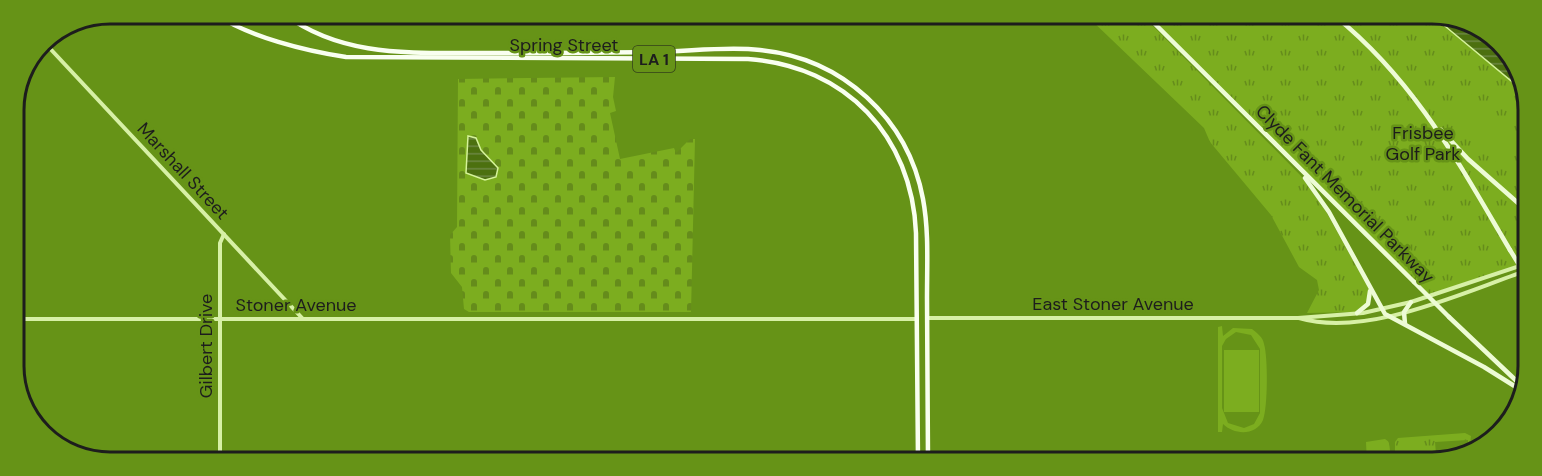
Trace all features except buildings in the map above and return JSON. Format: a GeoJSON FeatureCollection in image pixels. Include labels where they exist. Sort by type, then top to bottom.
{"type":"FeatureCollection","features":[{"type":"Feature","properties":{"kind":"main road","name":"Spring Street"},"geometry":{"type":"LineString","coordinates":[[234,24],[294,45],[346,57],[748,59],[783,64],[809,72],[837,87],[859,104],[878,124],[900,160],[914,208],[917,319]]}},
{"type":"Feature","properties":{"kind":"main road","name":"Spring Street"},"geometry":{"type":"LineString","coordinates":[[299,24],[331,39],[359,48],[382,51],[608,53],[749,49],[786,54],[816,64],[843,78],[878,107],[895,130],[913,162],[925,209],[927,318]]}},
{"type":"Feature","properties":{"kind":"main road","name":"Clyde Fant Memorial Parkway"},"geometry":{"type":"LineString","coordinates":[[1155,24],[1516,382]]}},
{"type":"Feature","properties":{"kind":"main road"},"geometry":{"type":"LineString","coordinates":[[1344,24],[1382,59],[1458,150],[1518,203]]}},
{"type":"Feature","properties":{"kind":"main road"},"geometry":{"type":"LineString","coordinates":[[1430,116],[1518,263]]}},
{"type":"Feature","properties":{"kind":"main road"},"geometry":{"type":"LineString","coordinates":[[1289,159],[1322,199],[1381,310],[1387,316],[1516,385]]}},
{"type":"Feature","properties":{"kind":"main road"},"geometry":{"type":"LineString","coordinates":[[1357,314],[1368,304],[1370,288]]}},
{"type":"Feature","properties":{"kind":"main road"},"geometry":{"type":"LineString","coordinates":[[1405,324],[1404,312],[1411,302]]}},
{"type":"Feature","properties":{"kind":"main road"},"geometry":{"type":"LineString","coordinates":[[917,319],[927,318]]}},
{"type":"Feature","properties":{"kind":"main road","name":"LA 1"},"geometry":{"type":"LineString","coordinates":[[927,318],[928,452]]}},
{"type":"Feature","properties":{"kind":"main road","name":"LA 1"},"geometry":{"type":"LineString","coordinates":[[917,319],[918,452]]}},
{"type":"Feature","properties":{"kind":"street","name":"Marshall Street"},"geometry":{"type":"LineString","coordinates":[[50,48],[303,319]]}},
{"type":"Feature","properties":{"kind":"street","name":"Gilbert Drive"},"geometry":{"type":"LineString","coordinates":[[220,452],[220,243],[224,234]]}},
{"type":"Feature","properties":{"kind":"street","name":"East Stoner Avenue"},"geometry":{"type":"LineString","coordinates":[[927,318],[1298,318],[1357,314],[1411,302],[1518,267]]}},
{"type":"Feature","properties":{"kind":"street","name":"East Stoner Avenue"},"geometry":{"type":"LineString","coordinates":[[1298,318],[1332,322],[1387,316],[1518,274]]}},
{"type":"Feature","properties":{"kind":"street","name":"Stoner Avenue"},"geometry":{"type":"LineString","coordinates":[[24,319],[917,319]]}},
{"type":"Feature","properties":{"kind":"green space"},"geometry":{"type":"Polygon","coordinates":[[[1095,24],[1151,24],[1301,176],[1325,210],[1369,289],[1367,303],[1356,312],[1307,313],[1319,290],[1317,280],[1299,267],[1271,215],[1210,142],[1204,128],[1095,24]]]}},
{"type":"Feature","properties":{"kind":"green space","name":"Frisbee Golf Park"},"geometry":{"type":"Polygon","coordinates":[[[1158,24],[1442,25],[1513,83],[1518,110],[1518,266],[1427,295],[1158,24]]]}},
{"type":"Feature","properties":{"kind":"green space"},"geometry":{"type":"Polygon","coordinates":[[[615,77],[613,97],[616,111],[610,113],[620,159],[674,148],[676,153],[690,139],[695,139],[691,312],[469,312],[464,309],[462,287],[451,273],[450,235],[457,227],[458,79],[615,77]]]}},
{"type":"Feature","properties":{"kind":"green space"},"geometry":{"type":"Polygon","coordinates":[[[1472,94],[1518,137],[1495,162],[1449,119],[1472,94]]]}},
{"type":"Feature","properties":{"kind":"green space"},"geometry":{"type":"Polygon","coordinates":[[[1222,326],[1223,336],[1233,328],[1252,329],[1260,335],[1263,342],[1267,370],[1265,414],[1260,425],[1250,431],[1239,432],[1223,424],[1222,432],[1218,432],[1218,327],[1222,326]],[[1236,332],[1226,339],[1222,346],[1222,408],[1228,423],[1244,428],[1254,424],[1260,413],[1260,349],[1251,335],[1236,332]]]}},
{"type":"Feature","properties":{"kind":"green space"},"geometry":{"type":"Polygon","coordinates":[[[1224,350],[1259,350],[1259,412],[1224,412],[1224,350]]]}},
{"type":"Feature","properties":{"kind":"green space"},"geometry":{"type":"Polygon","coordinates":[[[1465,433],[1471,436],[1468,444],[1468,440],[1435,442],[1436,452],[1395,451],[1395,442],[1398,438],[1465,433]]]}},
{"type":"Feature","properties":{"kind":"green space"},"geometry":{"type":"Polygon","coordinates":[[[1385,439],[1389,442],[1390,451],[1366,452],[1366,442],[1385,439]]]}},
{"type":"Feature","properties":{"kind":"shaded area"},"geometry":{"type":"Polygon","coordinates":[[[1444,25],[1465,31],[1489,45],[1504,62],[1513,83],[1444,25]]]}},
{"type":"Feature","properties":{"kind":"shaded area"},"geometry":{"type":"Polygon","coordinates":[[[468,136],[476,138],[481,150],[498,168],[496,177],[485,180],[466,173],[468,136]]]}}]}
